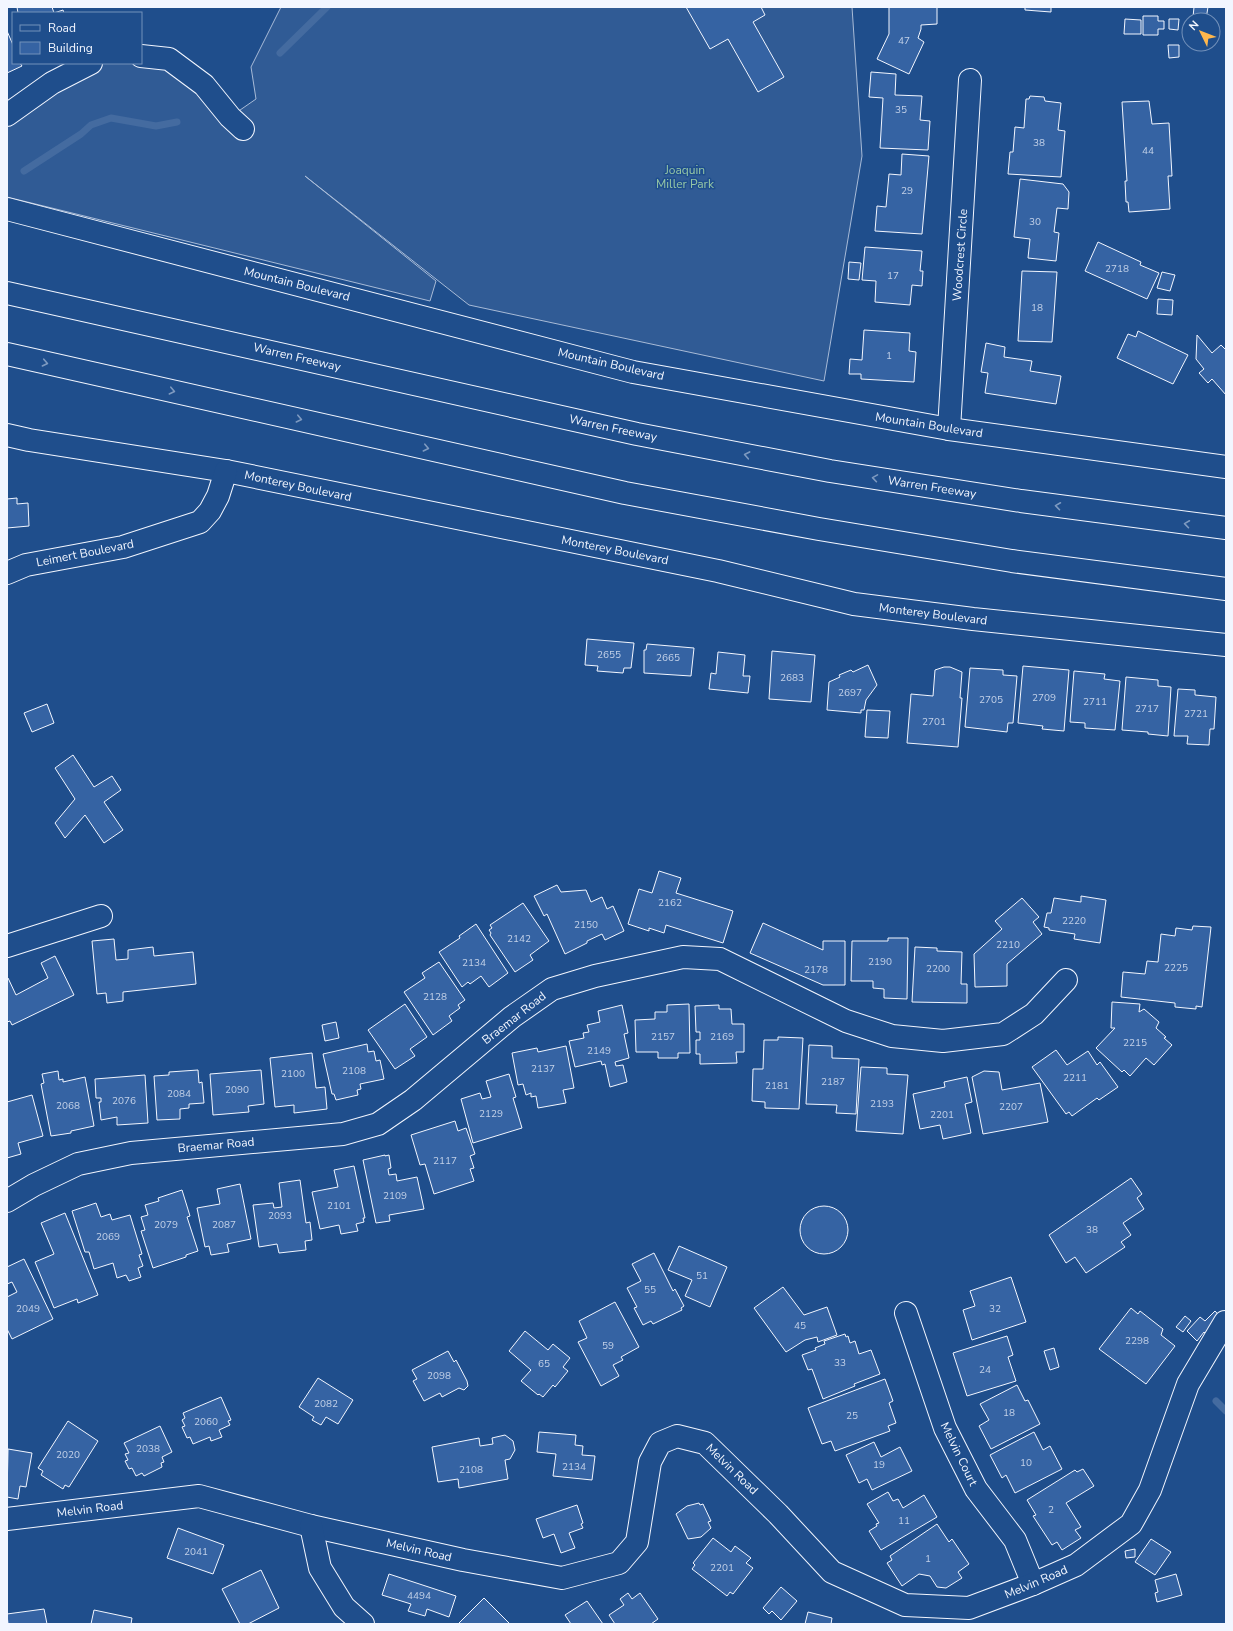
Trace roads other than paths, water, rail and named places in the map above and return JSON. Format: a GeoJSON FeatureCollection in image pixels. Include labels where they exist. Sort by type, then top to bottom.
{"type":"FeatureCollection","features":[{"type":"Feature","properties":{"kind":"main road"},"geometry":{"type":"LineString","coordinates":[[142,56],[169,59],[204,85],[230,117],[243,128]]}},
{"type":"Feature","properties":{"kind":"main road"},"geometry":{"type":"LineString","coordinates":[[7,115],[52,83],[89,64]]}},
{"type":"Feature","properties":{"kind":"main road","name":"Woodcrest Circle"},"geometry":{"type":"LineString","coordinates":[[949,429],[970,80]]}},
{"type":"Feature","properties":{"kind":"main road","name":"Mountain Boulevard"},"geometry":{"type":"LineString","coordinates":[[7,209],[633,372],[949,429],[1226,466]]}},
{"type":"Feature","properties":{"kind":"main road","name":"Warren Freeway"},"geometry":{"type":"LineString","coordinates":[[7,293],[637,434],[830,470],[1021,501],[1226,528]]}},
{"type":"Feature","properties":{"kind":"main road"},"geometry":{"type":"LineString","coordinates":[[7,354],[625,493],[819,530],[981,556],[1226,589]]}},
{"type":"Feature","properties":{"kind":"main road","name":"Monterey Boulevard"},"geometry":{"type":"LineString","coordinates":[[7,435],[29,440],[226,471],[718,571],[854,604],[959,618],[1226,645]]}},
{"type":"Feature","properties":{"kind":"main road","name":"Leimert Boulevard"},"geometry":{"type":"LineString","coordinates":[[7,573],[26,565],[123,547],[200,522],[210,511],[218,496],[226,471]]}},
{"type":"Feature","properties":{"kind":"main road"},"geometry":{"type":"LineString","coordinates":[[7,946],[101,916]]}},
{"type":"Feature","properties":{"kind":"main road","name":"Braemar Road"},"geometry":{"type":"LineString","coordinates":[[7,1201],[34,1185],[78,1164],[131,1153],[343,1134],[378,1124],[413,1100],[512,1017],[552,989],[596,976],[683,957],[720,959],[846,1021],[892,1036],[943,1041],[1003,1034],[1034,1014],[1066,980]]}},
{"type":"Feature","properties":{"kind":"main road","name":"Melvin Court"},"geometry":{"type":"LineString","coordinates":[[906,1313],[945,1428],[976,1489],[1016,1540],[1033,1584]]}},
{"type":"Feature","properties":{"kind":"main road","name":"Melvin Road"},"geometry":{"type":"LineString","coordinates":[[7,1519],[199,1496],[311,1526],[463,1560],[562,1578],[619,1563],[637,1542],[650,1462],[660,1443],[677,1436],[705,1443],[772,1509],[832,1572],[905,1605],[969,1608],[1033,1584],[1076,1565],[1131,1524],[1150,1490],[1188,1384],[1214,1337],[1225,1322]]}},
{"type":"Feature","properties":{"kind":"main road"},"geometry":{"type":"LineString","coordinates":[[311,1526],[320,1568],[344,1608],[362,1624]]}},
{"type":"Feature","properties":{"kind":"waterway"},"geometry":{"type":"LineString","coordinates":[[280,53],[327,7]]}},
{"type":"Feature","properties":{"kind":"waterway"},"geometry":{"type":"LineString","coordinates":[[24,171],[81,134],[91,125],[111,118],[156,126],[177,122]]}},
{"type":"Feature","properties":{"kind":"waterway"},"geometry":{"type":"LineString","coordinates":[[1216,1401],[1226,1411]]}},
{"type":"Feature","properties":{"kind":"park label","name":"Joaquin Miller Park"},"geometry":{"type":"Point","coordinates":[685,177]}}]}
